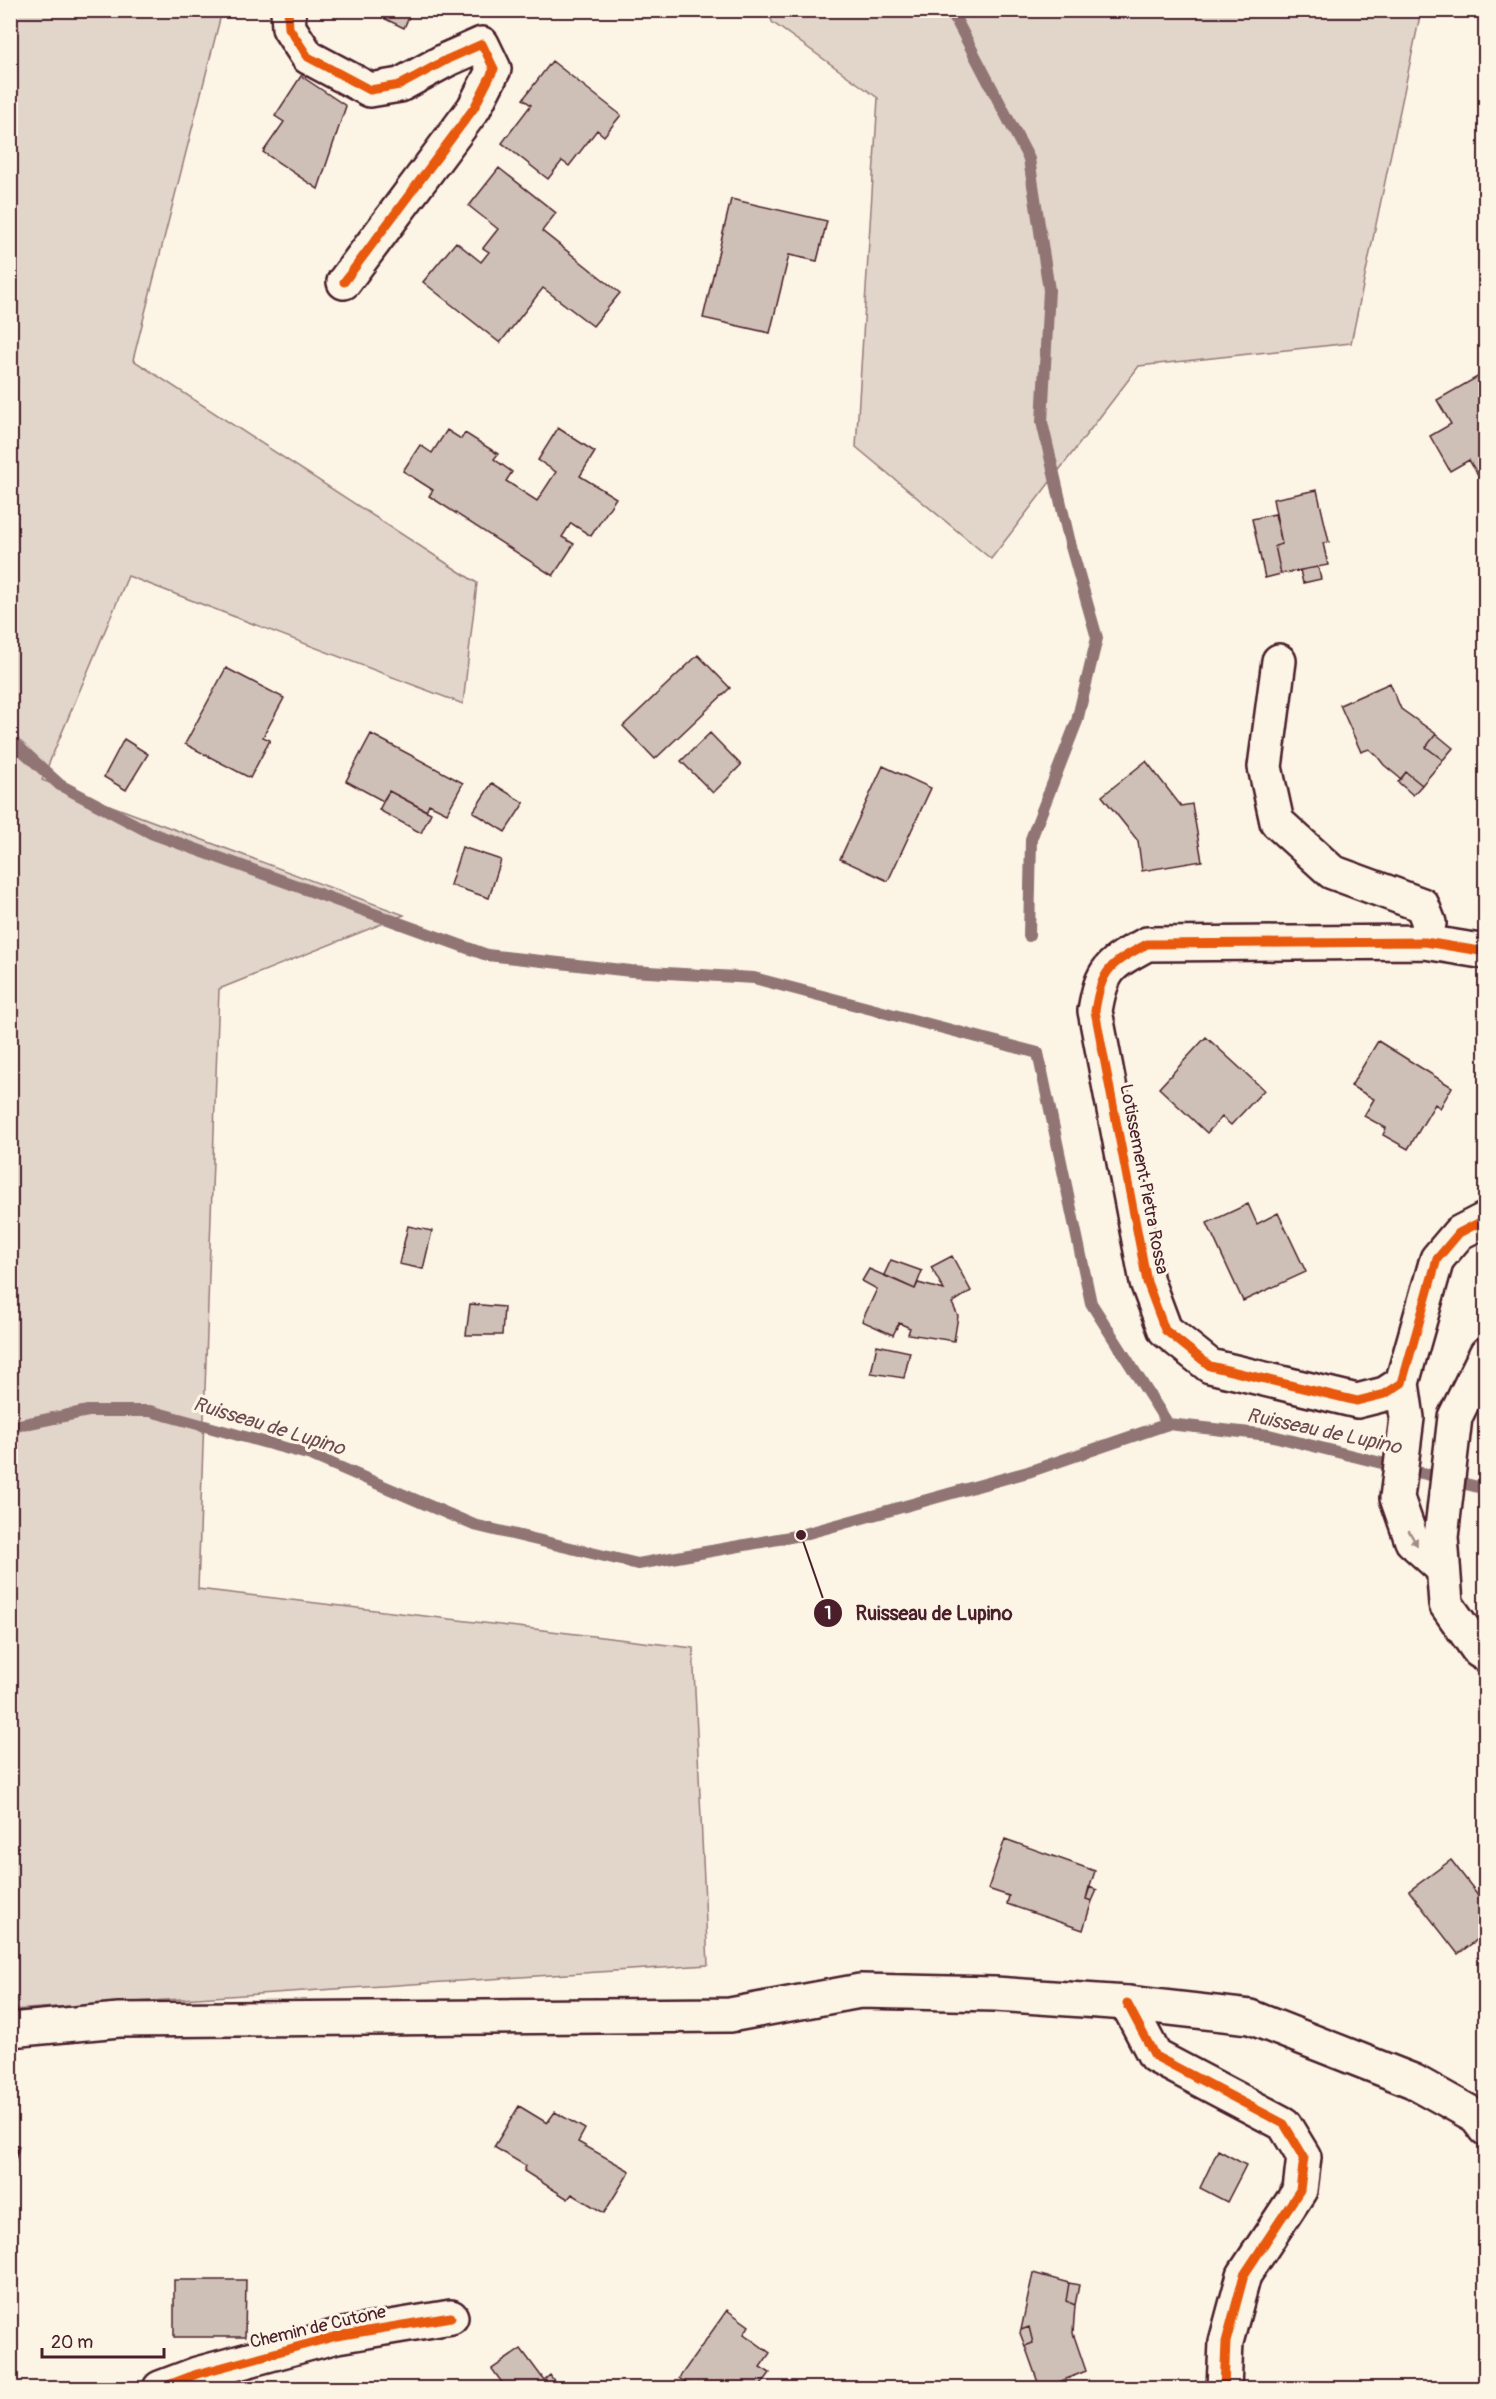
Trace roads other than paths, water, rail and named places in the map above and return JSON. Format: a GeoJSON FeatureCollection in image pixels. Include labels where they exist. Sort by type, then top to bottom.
{"type":"FeatureCollection","features":[{"type":"Feature","properties":{"kind":"street"},"geometry":{"type":"LineString","coordinates":[[288,10],[290,28],[308,57],[370,90],[400,85],[482,44],[494,69],[474,108],[344,282]]}},
{"type":"Feature","properties":{"kind":"street"},"geometry":{"type":"LineString","coordinates":[[1279,661],[1265,766],[1277,822],[1332,872],[1422,905],[1429,923],[1425,942]]}},
{"type":"Feature","properties":{"kind":"street","name":"Lotissement Pietra Rossa"},"geometry":{"type":"LineString","coordinates":[[1402,1383],[1385,1394],[1357,1401],[1210,1366],[1166,1330],[1147,1282],[1095,1011],[1100,984],[1117,961],[1147,945],[1425,942],[1485,952]]}},
{"type":"Feature","properties":{"kind":"street"},"geometry":{"type":"LineString","coordinates":[[1443,1569],[1412,1541],[1397,1498],[1407,1418],[1402,1383],[1437,1259],[1459,1233],[1485,1219]]}},
{"type":"Feature","properties":{"kind":"street"},"geometry":{"type":"LineString","coordinates":[[1485,1354],[1455,1417],[1441,1537],[1446,1604],[1479,1651],[1485,1655]]}},
{"type":"Feature","properties":{"kind":"street"},"geometry":{"type":"LineString","coordinates":[[10,2031],[119,2020],[730,2015],[860,1991],[995,1994],[1127,2002],[1250,2017],[1413,2081],[1476,2116],[1485,2129]]}},
{"type":"Feature","properties":{"kind":"street"},"geometry":{"type":"LineString","coordinates":[[1127,2002],[1155,2056],[1284,2124],[1304,2157],[1300,2190],[1244,2275],[1226,2342],[1224,2388]]}},
{"type":"Feature","properties":{"kind":"street","name":"Chemin de Cutone"},"geometry":{"type":"LineString","coordinates":[[160,2388],[197,2374],[337,2336],[451,2317]]}},
{"type":"Feature","properties":{"kind":"waterway"},"geometry":{"type":"LineString","coordinates":[[951,10],[1029,159],[1049,290],[1042,422],[1070,543],[1097,638],[1077,721],[1031,839],[1029,936]]}},
{"type":"Feature","properties":{"kind":"waterway"},"geometry":{"type":"LineString","coordinates":[[10,739],[60,785],[151,833],[487,955],[631,971],[754,978],[1038,1053],[1091,1303],[1168,1424]]}},
{"type":"Feature","properties":{"kind":"waterway","name":"Ruisseau de Lupino"},"geometry":{"type":"LineString","coordinates":[[10,1427],[88,1411],[150,1411],[311,1455],[474,1525],[638,1564],[801,1535],[1028,1472],[1168,1424],[1269,1435],[1486,1489]]}},
{"type":"Feature","properties":{"kind":"place","name":"Ruisseau de Lupino"},"geometry":{"type":"Point","coordinates":[801,1535]}}]}
